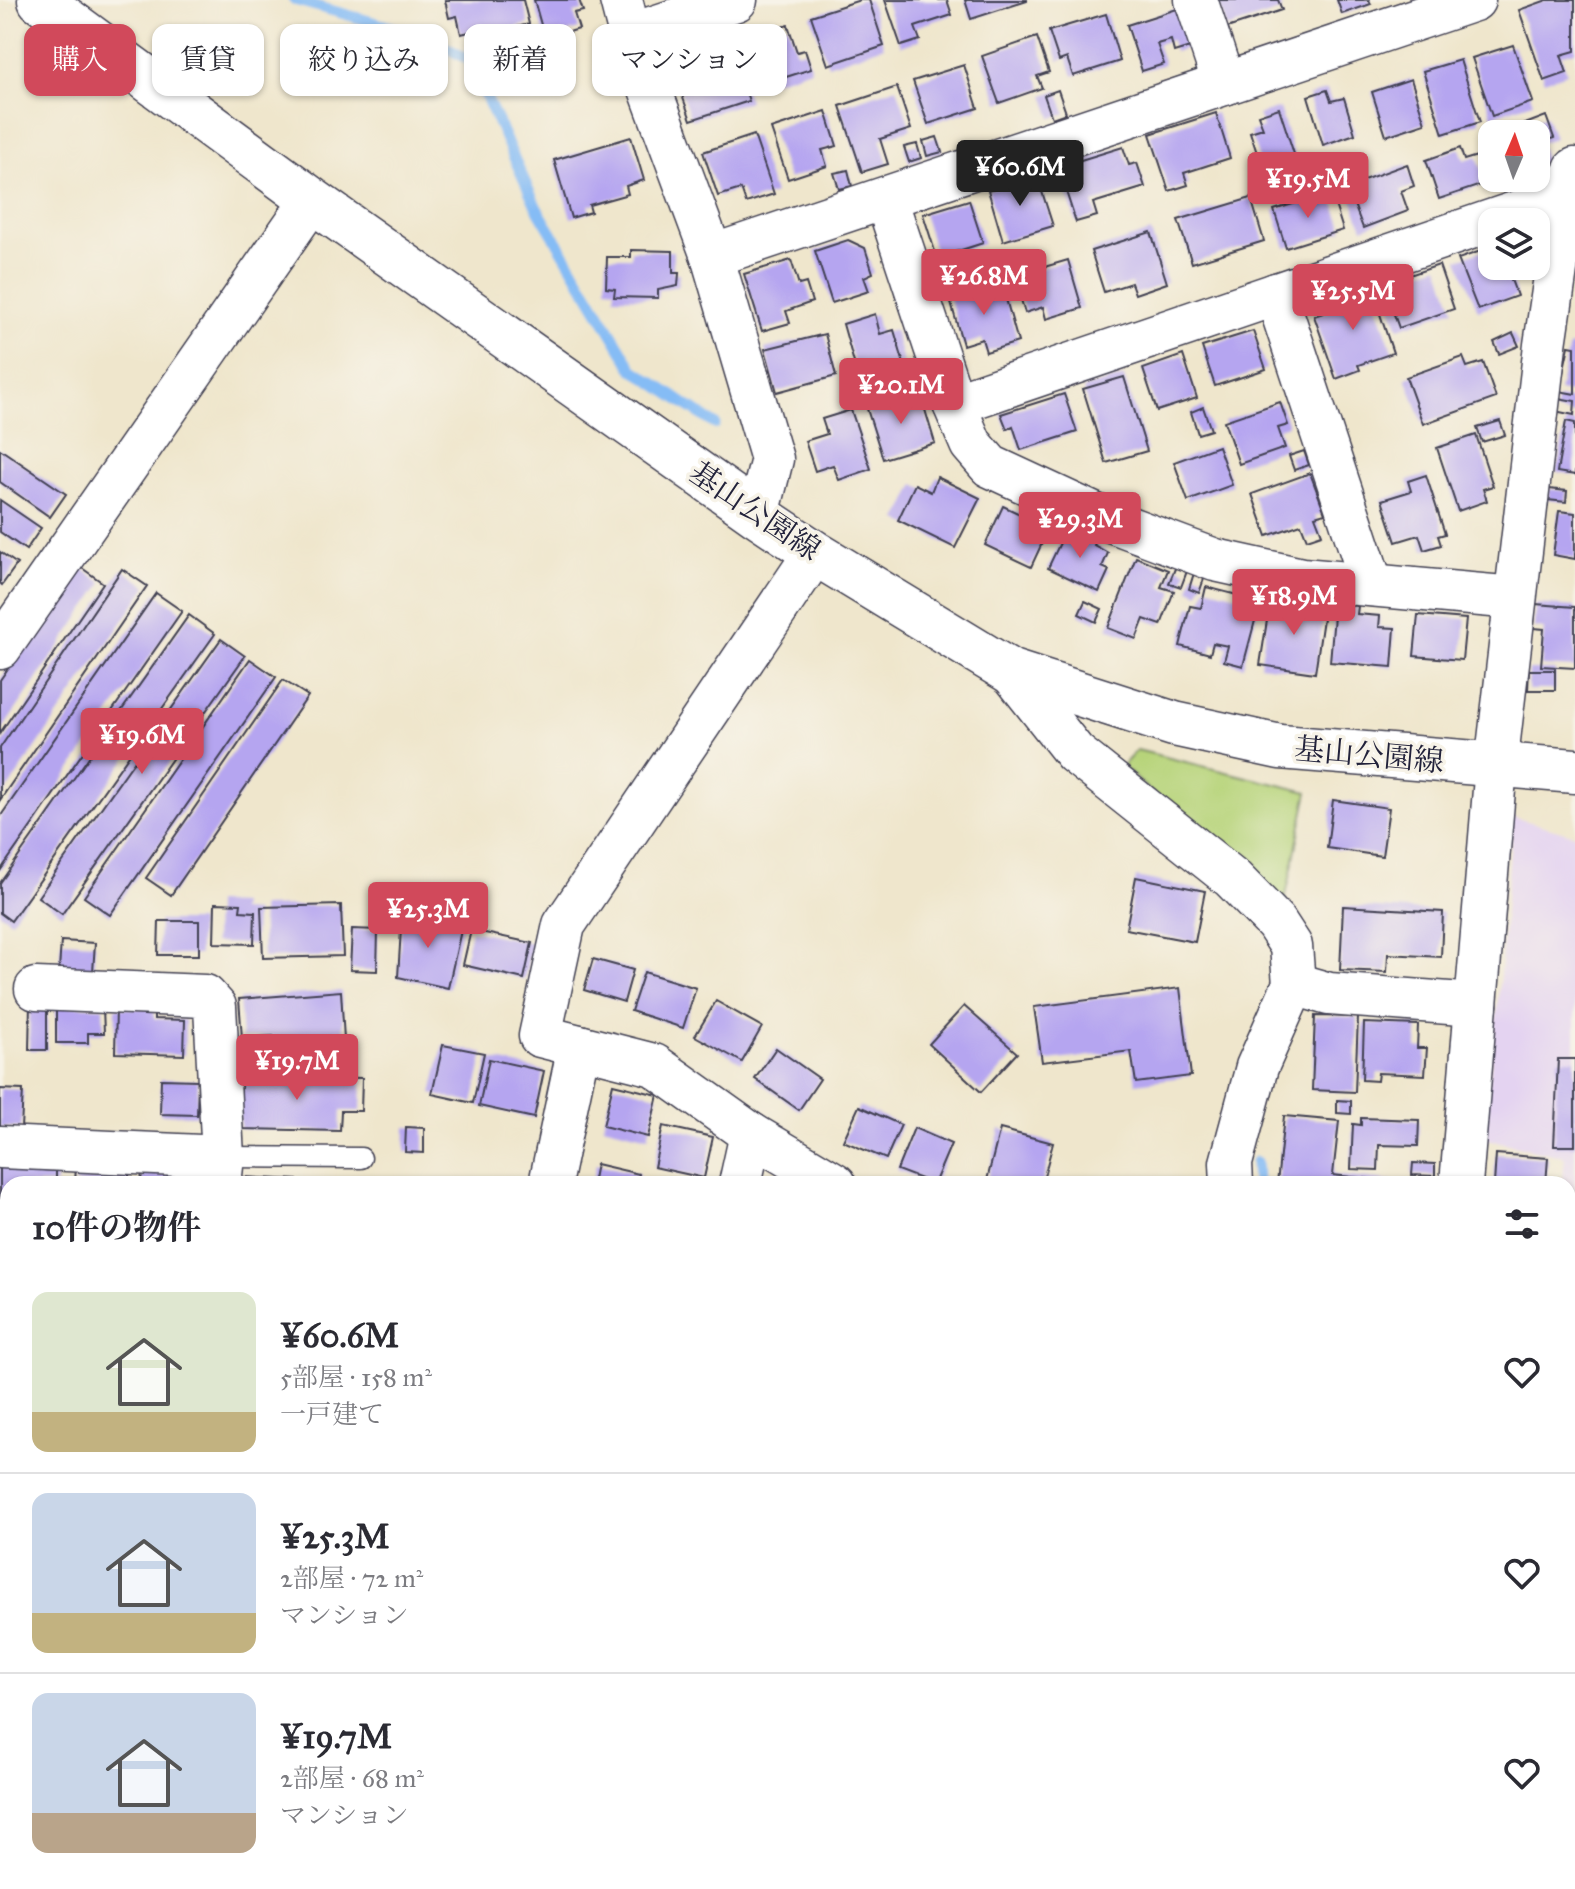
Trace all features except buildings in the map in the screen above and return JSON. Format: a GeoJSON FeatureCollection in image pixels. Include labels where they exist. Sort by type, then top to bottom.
{"type":"FeatureCollection","features":[{"type":"Feature","properties":{"kind":"main road","name":"基山公園線"},"geometry":{"type":"LineString","coordinates":[[40,0],[312,200],[758,515],[1011,672],[1174,724],[1280,747],[1575,771]]}},
{"type":"Feature","properties":{"kind":"street"},"geometry":{"type":"LineString","coordinates":[[736,0],[625,18],[712,256],[772,459],[758,515]]}},
{"type":"Feature","properties":{"kind":"street"},"geometry":{"type":"LineString","coordinates":[[1196,0],[1224,84]]}},
{"type":"Feature","properties":{"kind":"street"},"geometry":{"type":"LineString","coordinates":[[712,256],[1474,0]]}},
{"type":"Feature","properties":{"kind":"street"},"geometry":{"type":"LineString","coordinates":[[954,404],[1276,294],[1571,182],[1545,345],[1496,766],[1462,1176]]}},
{"type":"Feature","properties":{"kind":"street"},"geometry":{"type":"LineString","coordinates":[[886,199],[954,404],[971,444],[990,466],[1100,517],[1215,560],[1302,579],[1515,598]]}},
{"type":"Feature","properties":{"kind":"street"},"geometry":{"type":"LineString","coordinates":[[0,648],[312,200]]}},
{"type":"Feature","properties":{"kind":"street"},"geometry":{"type":"LineString","coordinates":[[1276,294],[1372,585]]}},
{"type":"Feature","properties":{"kind":"street"},"geometry":{"type":"LineString","coordinates":[[815,553],[564,925],[540,1036],[654,1065],[751,1134],[822,1176]]}},
{"type":"Feature","properties":{"kind":"street"},"geometry":{"type":"LineString","coordinates":[[1011,672],[1075,753],[1232,878],[1276,923],[1291,946],[1294,984],[1257,1067],[1231,1163],[1232,1176]]}},
{"type":"Feature","properties":{"kind":"street"},"geometry":{"type":"LineString","coordinates":[[1294,984],[1329,994],[1476,1005]]}},
{"type":"Feature","properties":{"kind":"street"},"geometry":{"type":"LineString","coordinates":[[0,1147],[221,1170],[215,1007],[205,996],[36,989]]}},
{"type":"Feature","properties":{"kind":"street"},"geometry":{"type":"LineString","coordinates":[[552,1176],[579,1046]]}},
{"type":"Feature","properties":{"kind":"street"},"geometry":{"type":"LineString","coordinates":[[742,1176],[751,1134]]}},
{"type":"Feature","properties":{"kind":"lane"},"geometry":{"type":"LineString","coordinates":[[221,1170],[361,1158]]}},
{"type":"Feature","properties":{"kind":"shaded area"},"geometry":{"type":"Polygon","coordinates":[[[1513,817],[1575,835],[1575,1176],[1563,1176],[1565,1157],[1483,1138],[1513,817]]]}},
{"type":"Feature","properties":{"kind":"green space"},"geometry":{"type":"Polygon","coordinates":[[[1137,750],[1308,792],[1283,910],[1122,766],[1137,750]]]}},
{"type":"Feature","properties":{"kind":"waterway"},"geometry":{"type":"LineString","coordinates":[[294,0],[427,37],[469,60],[537,208],[633,369],[715,424]]}},
{"type":"Feature","properties":{"kind":"waterway"},"geometry":{"type":"LineString","coordinates":[[1256,1162],[1257,1176]]}}]}
